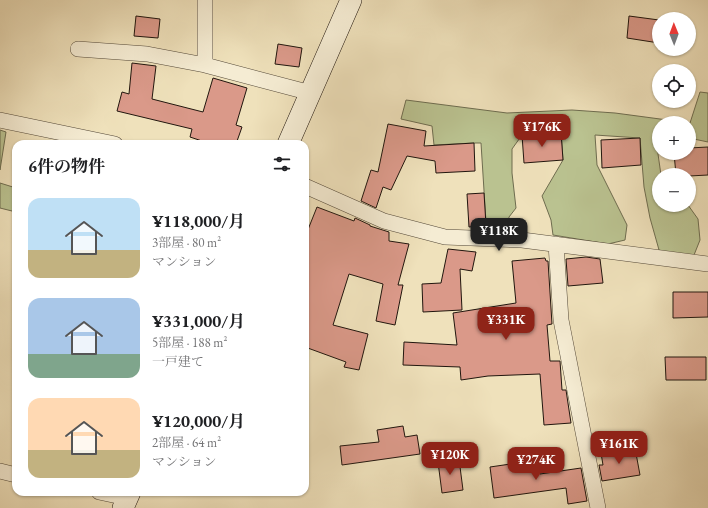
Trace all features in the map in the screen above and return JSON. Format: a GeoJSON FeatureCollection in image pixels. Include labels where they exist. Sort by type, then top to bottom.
{"type":"FeatureCollection","features":[{"type":"Feature","properties":{"kind":"main road"},"geometry":{"type":"LineString","coordinates":[[290,140],[351,0]]}},
{"type":"Feature","properties":{"kind":"street"},"geometry":{"type":"LineString","coordinates":[[205,0],[205,65]]}},
{"type":"Feature","properties":{"kind":"street"},"geometry":{"type":"LineString","coordinates":[[78,49],[147,54],[205,65],[311,92]]}},
{"type":"Feature","properties":{"kind":"street"},"geometry":{"type":"LineString","coordinates":[[0,120],[96,140]]}},
{"type":"Feature","properties":{"kind":"street"},"geometry":{"type":"LineString","coordinates":[[309,188],[384,221],[445,237],[522,240],[708,264]]}},
{"type":"Feature","properties":{"kind":"street"},"geometry":{"type":"LineString","coordinates":[[556,244],[561,320],[598,508]]}},
{"type":"Feature","properties":{"kind":"street"},"geometry":{"type":"LineString","coordinates":[[0,471],[12,474]]}},
{"type":"Feature","properties":{"kind":"street"},"geometry":{"type":"LineString","coordinates":[[114,496],[126,499]]}},
{"type":"Feature","properties":{"kind":"green space"},"geometry":{"type":"Polygon","coordinates":[[[700,92],[708,93],[708,142],[696,139],[696,116],[692,116],[700,92]]]}},
{"type":"Feature","properties":{"kind":"green space"},"geometry":{"type":"Polygon","coordinates":[[[406,100],[507,113],[572,110],[615,113],[652,118],[652,160],[659,160],[660,168],[652,168],[652,212],[693,212],[698,219],[700,240],[694,255],[661,257],[650,218],[644,187],[640,138],[595,135],[597,165],[627,225],[625,240],[608,244],[553,235],[551,220],[542,196],[563,160],[561,132],[522,135],[512,149],[512,173],[516,208],[509,217],[507,230],[487,238],[481,143],[434,145],[432,126],[401,119],[406,100]]]}},
{"type":"Feature","properties":{"kind":"green space"},"geometry":{"type":"Polygon","coordinates":[[[0,130],[6,132],[0,170],[0,130]]]}},
{"type":"Feature","properties":{"kind":"green space"},"geometry":{"type":"Polygon","coordinates":[[[0,183],[12,187],[12,211],[0,208],[0,183]]]}},
{"type":"Feature","properties":{"kind":"building"},"geometry":{"type":"Polygon","coordinates":[[[136,16],[160,19],[158,38],[134,36],[136,16]]]}},
{"type":"Feature","properties":{"kind":"building"},"geometry":{"type":"Polygon","coordinates":[[[629,16],[652,19],[652,42],[627,38],[629,16]]]}},
{"type":"Feature","properties":{"kind":"building"},"geometry":{"type":"Polygon","coordinates":[[[278,44],[302,48],[299,67],[275,64],[278,44]]]}},
{"type":"Feature","properties":{"kind":"building"},"geometry":{"type":"Polygon","coordinates":[[[132,63],[156,66],[152,99],[203,112],[213,78],[247,88],[236,125],[242,127],[237,140],[199,140],[190,137],[192,129],[117,111],[122,92],[129,94],[132,63]]]}},
{"type":"Feature","properties":{"kind":"building"},"geometry":{"type":"Polygon","coordinates":[[[388,124],[426,131],[424,146],[474,143],[475,171],[436,173],[435,161],[407,156],[391,190],[383,187],[376,208],[361,201],[371,170],[378,172],[388,124]]]}},
{"type":"Feature","properties":{"kind":"building"},"geometry":{"type":"Polygon","coordinates":[[[561,132],[563,160],[524,163],[522,135],[561,132]]]}},
{"type":"Feature","properties":{"kind":"building"},"geometry":{"type":"Polygon","coordinates":[[[640,138],[641,165],[602,168],[601,140],[640,138]]]}},
{"type":"Feature","properties":{"kind":"building"},"geometry":{"type":"Polygon","coordinates":[[[708,147],[708,175],[696,176],[696,168],[675,168],[675,160],[696,160],[696,148],[708,147]]]}},
{"type":"Feature","properties":{"kind":"building"},"geometry":{"type":"Polygon","coordinates":[[[484,193],[486,225],[469,227],[467,194],[484,193]]]}},
{"type":"Feature","properties":{"kind":"building"},"geometry":{"type":"Polygon","coordinates":[[[317,207],[354,221],[355,218],[370,226],[389,232],[389,241],[409,244],[398,285],[403,285],[395,325],[376,321],[383,284],[349,274],[333,325],[368,334],[359,370],[344,367],[346,362],[309,348],[309,227],[317,207]]]}},
{"type":"Feature","properties":{"kind":"building"},"geometry":{"type":"Polygon","coordinates":[[[448,249],[476,252],[472,271],[460,269],[462,310],[423,312],[422,284],[441,283],[448,249]]]}},
{"type":"Feature","properties":{"kind":"building"},"geometry":{"type":"Polygon","coordinates":[[[586,257],[600,259],[603,283],[568,286],[566,259],[586,257]]]}},
{"type":"Feature","properties":{"kind":"building"},"geometry":{"type":"Polygon","coordinates":[[[545,258],[546,261],[548,261],[552,324],[547,325],[550,361],[560,361],[562,390],[566,390],[571,423],[544,425],[540,374],[488,376],[461,380],[460,367],[403,365],[404,342],[457,345],[453,313],[516,303],[512,261],[545,258]]]}},
{"type":"Feature","properties":{"kind":"building"},"geometry":{"type":"Polygon","coordinates":[[[673,292],[708,292],[708,317],[673,318],[673,292]]]}},
{"type":"Feature","properties":{"kind":"building"},"geometry":{"type":"Polygon","coordinates":[[[665,357],[706,357],[706,380],[666,380],[665,357]]]}},
{"type":"Feature","properties":{"kind":"building"},"geometry":{"type":"Polygon","coordinates":[[[403,426],[405,437],[417,435],[420,454],[342,465],[340,446],[379,442],[377,430],[403,426]]]}},
{"type":"Feature","properties":{"kind":"building"},"geometry":{"type":"Polygon","coordinates":[[[635,448],[640,475],[602,481],[599,465],[603,465],[601,453],[635,448]]]}},
{"type":"Feature","properties":{"kind":"building"},"geometry":{"type":"Polygon","coordinates":[[[459,459],[463,490],[442,493],[438,462],[459,459]]]}},
{"type":"Feature","properties":{"kind":"building"},"geometry":{"type":"Polygon","coordinates":[[[538,460],[540,474],[581,468],[587,501],[568,504],[566,488],[494,498],[490,467],[538,460]]]}}]}
